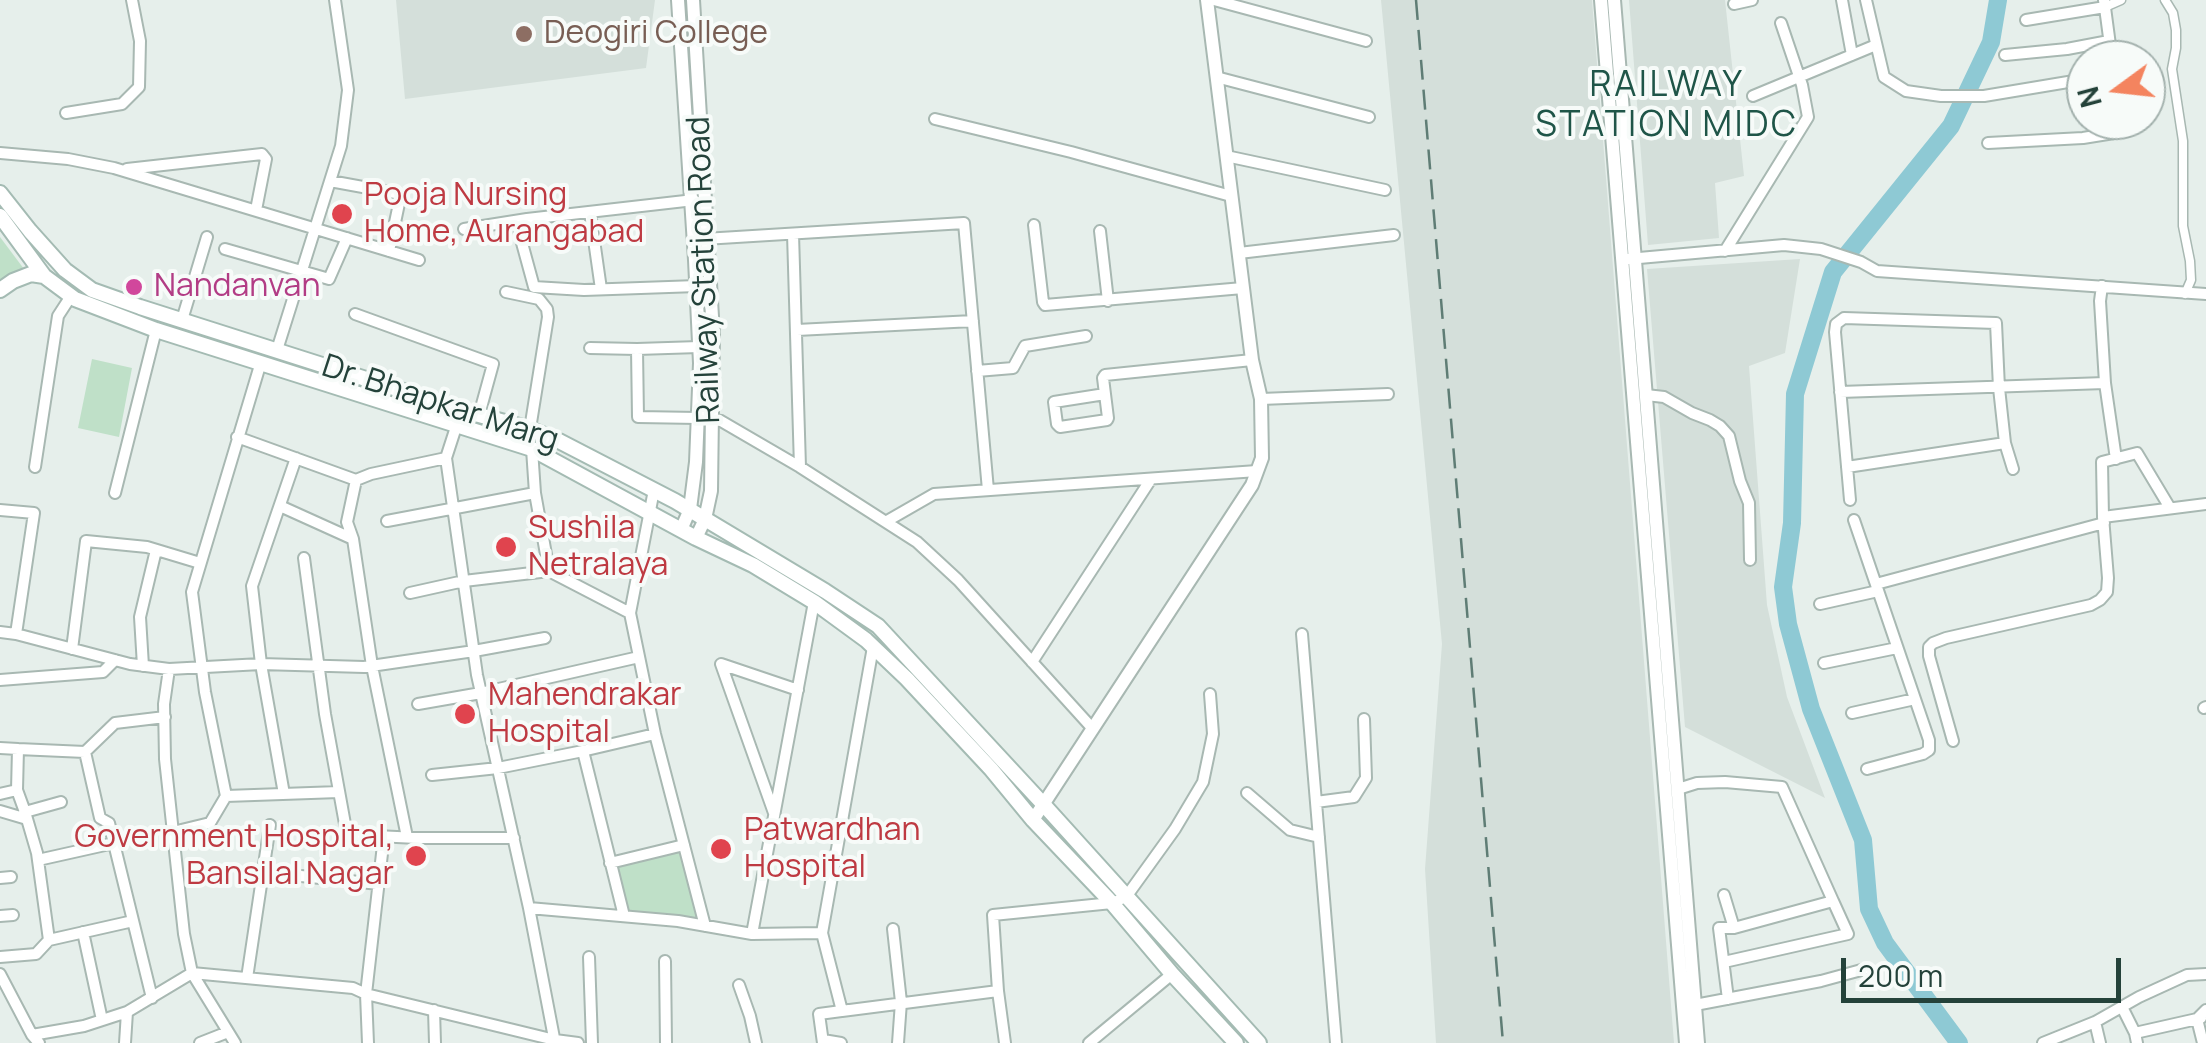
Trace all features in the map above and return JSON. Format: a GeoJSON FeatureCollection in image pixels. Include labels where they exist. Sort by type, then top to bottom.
{"type":"FeatureCollection","features":[{"type":"Feature","properties":{"kind":"main road","name":"Dr. Bhapkar Marg"},"geometry":{"type":"LineString","coordinates":[[0,193],[65,270],[92,290],[559,440],[690,510],[826,591],[878,626],[1044,805],[1118,900]]}},
{"type":"Feature","properties":{"kind":"main road","name":"Dr. Bhapkar Marg"},"geometry":{"type":"LineString","coordinates":[[0,216],[44,276],[71,296],[156,330],[532,450],[753,565],[814,602],[907,679],[1033,820],[1118,900]]}},
{"type":"Feature","properties":{"kind":"main road"},"geometry":{"type":"LineString","coordinates":[[0,290],[31,274],[44,276]]}},
{"type":"Feature","properties":{"kind":"main road"},"geometry":{"type":"LineString","coordinates":[[214,348],[219,332]]}},
{"type":"Feature","properties":{"kind":"main road"},"geometry":{"type":"LineString","coordinates":[[1118,900],[1172,974],[1236,1043]]}},
{"type":"Feature","properties":{"kind":"main road"},"geometry":{"type":"LineString","coordinates":[[1118,900],[1259,1043]]}},
{"type":"Feature","properties":{"kind":"street"},"geometry":{"type":"LineString","coordinates":[[66,113],[122,104],[139,87],[140,41],[132,0]]}},
{"type":"Feature","properties":{"kind":"street"},"geometry":{"type":"LineString","coordinates":[[277,350],[341,146],[348,90],[335,0]]}},
{"type":"Feature","properties":{"kind":"street","name":"Railway Station Road"},"geometry":{"type":"LineString","coordinates":[[678,0],[713,333],[705,418],[690,510],[681,530]]}},
{"type":"Feature","properties":{"kind":"street","name":"Railway Station Road"},"geometry":{"type":"LineString","coordinates":[[693,0],[698,199]]}},
{"type":"Feature","properties":{"kind":"street"},"geometry":{"type":"LineString","coordinates":[[1033,820],[1252,484],[1262,458],[1261,399],[1252,360],[1206,0]]}},
{"type":"Feature","properties":{"kind":"street"},"geometry":{"type":"LineString","coordinates":[[1214,0],[1366,40]]}},
{"type":"Feature","properties":{"kind":"street"},"geometry":{"type":"LineString","coordinates":[[1601,0],[1646,394],[1698,1043]]}},
{"type":"Feature","properties":{"kind":"street"},"geometry":{"type":"LineString","coordinates":[[1614,0],[1628,259],[1686,1043]]}},
{"type":"Feature","properties":{"kind":"street"},"geometry":{"type":"LineString","coordinates":[[1734,4],[1752,0]]}},
{"type":"Feature","properties":{"kind":"street"},"geometry":{"type":"LineString","coordinates":[[1842,0],[1852,55]]}},
{"type":"Feature","properties":{"kind":"street"},"geometry":{"type":"LineString","coordinates":[[1866,0],[1884,76],[1906,91],[1984,96],[2066,83]]}},
{"type":"Feature","properties":{"kind":"street"},"geometry":{"type":"LineString","coordinates":[[2026,20],[2121,0]]}},
{"type":"Feature","properties":{"kind":"street"},"geometry":{"type":"LineString","coordinates":[[2165,0],[2173,13],[2176,30],[2172,69],[2183,141],[2183,226],[2191,280],[2185,294]]}},
{"type":"Feature","properties":{"kind":"street"},"geometry":{"type":"LineString","coordinates":[[2104,4],[2109,40]]}},
{"type":"Feature","properties":{"kind":"street"},"geometry":{"type":"LineString","coordinates":[[1725,250],[1808,117],[1800,76],[1781,23]]}},
{"type":"Feature","properties":{"kind":"street"},"geometry":{"type":"LineString","coordinates":[[1753,96],[1876,46]]}},
{"type":"Feature","properties":{"kind":"street"},"geometry":{"type":"LineString","coordinates":[[2005,55],[2066,49]]}},
{"type":"Feature","properties":{"kind":"street"},"geometry":{"type":"LineString","coordinates":[[1216,77],[1370,116]]}},
{"type":"Feature","properties":{"kind":"street"},"geometry":{"type":"LineString","coordinates":[[935,119],[1232,196]]}},
{"type":"Feature","properties":{"kind":"street"},"geometry":{"type":"LineString","coordinates":[[1988,142],[2066,139]]}},
{"type":"Feature","properties":{"kind":"street"},"geometry":{"type":"LineString","coordinates":[[0,153],[68,158],[120,170],[419,260]]}},
{"type":"Feature","properties":{"kind":"street"},"geometry":{"type":"LineString","coordinates":[[120,170],[262,154],[266,159],[256,210]]}},
{"type":"Feature","properties":{"kind":"street"},"geometry":{"type":"LineString","coordinates":[[1226,156],[1385,190]]}},
{"type":"Feature","properties":{"kind":"street"},"geometry":{"type":"LineString","coordinates":[[330,181],[401,194],[389,251]]}},
{"type":"Feature","properties":{"kind":"street"},"geometry":{"type":"LineString","coordinates":[[464,229],[698,199]]}},
{"type":"Feature","properties":{"kind":"street"},"geometry":{"type":"LineString","coordinates":[[590,212],[601,289]]}},
{"type":"Feature","properties":{"kind":"street"},"geometry":{"type":"LineString","coordinates":[[516,221],[534,287],[696,286]]}},
{"type":"Feature","properties":{"kind":"street"},"geometry":{"type":"LineString","coordinates":[[701,239],[964,223],[988,490]]}},
{"type":"Feature","properties":{"kind":"street"},"geometry":{"type":"LineString","coordinates":[[1034,225],[1044,304],[1048,306],[1243,288]]}},
{"type":"Feature","properties":{"kind":"street"},"geometry":{"type":"LineString","coordinates":[[1100,231],[1108,301]]}},
{"type":"Feature","properties":{"kind":"street"},"geometry":{"type":"LineString","coordinates":[[794,234],[800,467]]}},
{"type":"Feature","properties":{"kind":"street"},"geometry":{"type":"LineString","coordinates":[[1238,253],[1394,235]]}},
{"type":"Feature","properties":{"kind":"street"},"geometry":{"type":"LineString","coordinates":[[182,320],[207,237]]}},
{"type":"Feature","properties":{"kind":"street"},"geometry":{"type":"LineString","coordinates":[[225,249],[329,279],[347,238]]}},
{"type":"Feature","properties":{"kind":"street","name":"Railway Station Road"},"geometry":{"type":"LineString","coordinates":[[696,538],[705,519],[710,491],[696,286],[701,239]]}},
{"type":"Feature","properties":{"kind":"street"},"geometry":{"type":"LineString","coordinates":[[1628,259],[1784,246],[1821,249],[1877,270],[2206,294]]}},
{"type":"Feature","properties":{"kind":"street"},"geometry":{"type":"LineString","coordinates":[[2102,286],[2105,384],[2116,458]]}},
{"type":"Feature","properties":{"kind":"street"},"geometry":{"type":"LineString","coordinates":[[506,292],[539,299],[547,309],[530,429]]}},
{"type":"Feature","properties":{"kind":"street"},"geometry":{"type":"LineString","coordinates":[[34,467],[58,316],[71,296]]}},
{"type":"Feature","properties":{"kind":"street"},"geometry":{"type":"LineString","coordinates":[[355,314],[493,364],[479,415]]}},
{"type":"Feature","properties":{"kind":"street"},"geometry":{"type":"LineString","coordinates":[[1850,500],[1835,332],[1836,324],[1844,318],[1996,323],[1999,388],[2012,469]]}},
{"type":"Feature","properties":{"kind":"street"},"geometry":{"type":"LineString","coordinates":[[796,330],[973,321]]}},
{"type":"Feature","properties":{"kind":"street"},"geometry":{"type":"LineString","coordinates":[[115,493],[156,330]]}},
{"type":"Feature","properties":{"kind":"street"},"geometry":{"type":"LineString","coordinates":[[977,371],[1013,368],[1025,346],[1086,336]]}},
{"type":"Feature","properties":{"kind":"street"},"geometry":{"type":"LineString","coordinates":[[590,348],[699,347]]}},
{"type":"Feature","properties":{"kind":"street"},"geometry":{"type":"LineString","coordinates":[[636,348],[638,417],[721,421],[918,542],[958,580],[1093,729]]}},
{"type":"Feature","properties":{"kind":"street"},"geometry":{"type":"LineString","coordinates":[[1105,394],[1054,402],[1057,424],[1060,427],[1106,421],[1105,375],[1252,360]]}},
{"type":"Feature","properties":{"kind":"street"},"geometry":{"type":"LineString","coordinates":[[173,832],[210,823],[226,796],[192,592],[260,362]]}},
{"type":"Feature","properties":{"kind":"street"},"geometry":{"type":"LineString","coordinates":[[1840,392],[2105,384]]}},
{"type":"Feature","properties":{"kind":"street"},"geometry":{"type":"LineString","coordinates":[[1261,399],[1388,394]]}},
{"type":"Feature","properties":{"kind":"street"},"geometry":{"type":"LineString","coordinates":[[1646,394],[1664,397],[1710,420],[1730,436],[1749,503],[1750,560]]}},
{"type":"Feature","properties":{"kind":"street"},"geometry":{"type":"LineString","coordinates":[[457,424],[446,458],[474,652],[555,1041]]}},
{"type":"Feature","properties":{"kind":"street"},"geometry":{"type":"LineString","coordinates":[[237,437],[356,480],[446,458]]}},
{"type":"Feature","properties":{"kind":"street"},"geometry":{"type":"LineString","coordinates":[[1847,468],[2006,443]]}},
{"type":"Feature","properties":{"kind":"street"},"geometry":{"type":"LineString","coordinates":[[532,450],[535,493],[549,571]]}},
{"type":"Feature","properties":{"kind":"street"},"geometry":{"type":"LineString","coordinates":[[1953,741],[1929,647],[1946,638],[2100,600],[2107,592],[2102,462],[2137,453],[2170,508]]}},
{"type":"Feature","properties":{"kind":"street"},"geometry":{"type":"LineString","coordinates":[[284,794],[260,664],[252,586],[296,458]]}},
{"type":"Feature","properties":{"kind":"street"},"geometry":{"type":"LineString","coordinates":[[887,522],[934,494],[1257,472]]}},
{"type":"Feature","properties":{"kind":"street"},"geometry":{"type":"LineString","coordinates":[[1032,662],[1150,479]]}},
{"type":"Feature","properties":{"kind":"street"},"geometry":{"type":"LineString","coordinates":[[356,480],[347,522],[354,539],[372,666],[407,838]]}},
{"type":"Feature","properties":{"kind":"street"},"geometry":{"type":"LineString","coordinates":[[654,490],[630,613],[655,734],[705,926]]}},
{"type":"Feature","properties":{"kind":"street"},"geometry":{"type":"LineString","coordinates":[[387,522],[535,493]]}},
{"type":"Feature","properties":{"kind":"street"},"geometry":{"type":"LineString","coordinates":[[1820,604],[2103,520],[2206,504]]}},
{"type":"Feature","properties":{"kind":"street"},"geometry":{"type":"LineString","coordinates":[[280,506],[354,539]]}},
{"type":"Feature","properties":{"kind":"street"},"geometry":{"type":"LineString","coordinates":[[0,510],[34,512],[16,634]]}},
{"type":"Feature","properties":{"kind":"street"},"geometry":{"type":"LineString","coordinates":[[1854,520],[1929,740],[1929,750],[1923,754],[1867,768]]}},
{"type":"Feature","properties":{"kind":"street"},"geometry":{"type":"LineString","coordinates":[[72,649],[86,541],[156,550],[200,563]]}},
{"type":"Feature","properties":{"kind":"street"},"geometry":{"type":"LineString","coordinates":[[144,666],[140,617],[156,550]]}},
{"type":"Feature","properties":{"kind":"street"},"geometry":{"type":"LineString","coordinates":[[304,558],[345,824],[356,835],[514,838]]}},
{"type":"Feature","properties":{"kind":"street"},"geometry":{"type":"LineString","coordinates":[[410,593],[549,571],[630,613]]}},
{"type":"Feature","properties":{"kind":"street"},"geometry":{"type":"LineString","coordinates":[[752,934],[814,602]]}},
{"type":"Feature","properties":{"kind":"street"},"geometry":{"type":"LineString","coordinates":[[0,632],[169,670],[260,664],[372,666],[545,638]]}},
{"type":"Feature","properties":{"kind":"street"},"geometry":{"type":"LineString","coordinates":[[1302,634],[1336,1043]]}},
{"type":"Feature","properties":{"kind":"street"},"geometry":{"type":"LineString","coordinates":[[849,1010],[842,1010],[822,933],[873,647]]}},
{"type":"Feature","properties":{"kind":"street"},"geometry":{"type":"LineString","coordinates":[[1824,663],[1897,648]]}},
{"type":"Feature","properties":{"kind":"street"},"geometry":{"type":"LineString","coordinates":[[418,704],[639,657]]}},
{"type":"Feature","properties":{"kind":"street"},"geometry":{"type":"LineString","coordinates":[[0,680],[103,672],[115,660]]}},
{"type":"Feature","properties":{"kind":"street"},"geometry":{"type":"LineString","coordinates":[[775,814],[722,664],[798,690]]}},
{"type":"Feature","properties":{"kind":"street"},"geometry":{"type":"LineString","coordinates":[[169,670],[165,758],[179,896],[192,973],[235,1043]]}},
{"type":"Feature","properties":{"kind":"street"},"geometry":{"type":"LineString","coordinates":[[1005,1043],[993,914],[1118,900],[1175,829],[1203,782],[1214,734],[1210,694]]}},
{"type":"Feature","properties":{"kind":"street"},"geometry":{"type":"LineString","coordinates":[[1852,712],[1914,699]]}},
{"type":"Feature","properties":{"kind":"street"},"geometry":{"type":"LineString","coordinates":[[0,748],[85,752],[115,723],[164,717]]}},
{"type":"Feature","properties":{"kind":"street"},"geometry":{"type":"LineString","coordinates":[[1316,802],[1354,797],[1366,778],[1364,720]]}},
{"type":"Feature","properties":{"kind":"street"},"geometry":{"type":"LineString","coordinates":[[572,753],[655,734]]}},
{"type":"Feature","properties":{"kind":"street"},"geometry":{"type":"LineString","coordinates":[[18,748],[17,790],[38,860],[49,940]]}},
{"type":"Feature","properties":{"kind":"street"},"geometry":{"type":"LineString","coordinates":[[432,775],[498,768],[583,751],[624,916]]}},
{"type":"Feature","properties":{"kind":"street"},"geometry":{"type":"LineString","coordinates":[[85,752],[100,818],[109,823],[152,998]]}},
{"type":"Feature","properties":{"kind":"street"},"geometry":{"type":"LineString","coordinates":[[1678,788],[1724,782],[1782,787],[1848,934],[1724,962]]}},
{"type":"Feature","properties":{"kind":"street"},"geometry":{"type":"LineString","coordinates":[[0,794],[17,790]]}},
{"type":"Feature","properties":{"kind":"street"},"geometry":{"type":"LineString","coordinates":[[226,796],[340,792]]}},
{"type":"Feature","properties":{"kind":"street"},"geometry":{"type":"LineString","coordinates":[[1246,793],[1290,830],[1319,837]]}},
{"type":"Feature","properties":{"kind":"street"},"geometry":{"type":"LineString","coordinates":[[0,812],[26,816],[62,802]]}},
{"type":"Feature","properties":{"kind":"street"},"geometry":{"type":"LineString","coordinates":[[247,978],[270,825]]}},
{"type":"Feature","properties":{"kind":"street"},"geometry":{"type":"LineString","coordinates":[[368,1043],[366,994],[384,836]]}},
{"type":"Feature","properties":{"kind":"street"},"geometry":{"type":"LineString","coordinates":[[38,860],[114,843]]}},
{"type":"Feature","properties":{"kind":"street"},"geometry":{"type":"LineString","coordinates":[[610,863],[684,845]]}},
{"type":"Feature","properties":{"kind":"street"},"geometry":{"type":"LineString","coordinates":[[291,875],[379,884]]}},
{"type":"Feature","properties":{"kind":"street"},"geometry":{"type":"LineString","coordinates":[[1724,895],[1734,928]]}},
{"type":"Feature","properties":{"kind":"street"},"geometry":{"type":"LineString","coordinates":[[1728,999],[1719,928],[1734,928],[1833,901]]}},
{"type":"Feature","properties":{"kind":"street"},"geometry":{"type":"LineString","coordinates":[[530,908],[678,921],[752,934],[822,933]]}},
{"type":"Feature","properties":{"kind":"street"},"geometry":{"type":"LineString","coordinates":[[0,916],[13,916]]}},
{"type":"Feature","properties":{"kind":"street"},"geometry":{"type":"LineString","coordinates":[[0,957],[36,954],[49,940],[133,921]]}},
{"type":"Feature","properties":{"kind":"street"},"geometry":{"type":"LineString","coordinates":[[893,929],[901,1002],[898,1043]]}},
{"type":"Feature","properties":{"kind":"street"},"geometry":{"type":"LineString","coordinates":[[84,932],[102,1020]]}},
{"type":"Feature","properties":{"kind":"street"},"geometry":{"type":"LineString","coordinates":[[588,958],[592,1043]]}},
{"type":"Feature","properties":{"kind":"street"},"geometry":{"type":"LineString","coordinates":[[664,960],[666,1043]]}},
{"type":"Feature","properties":{"kind":"street"},"geometry":{"type":"LineString","coordinates":[[1695,1005],[1865,970]]}},
{"type":"Feature","properties":{"kind":"street"},"geometry":{"type":"LineString","coordinates":[[0,974],[35,1039],[127,1012],[192,973],[353,988],[555,1041],[578,1043]]}},
{"type":"Feature","properties":{"kind":"street"},"geometry":{"type":"LineString","coordinates":[[1089,1043],[1172,974]]}},
{"type":"Feature","properties":{"kind":"street"},"geometry":{"type":"LineString","coordinates":[[2050,1042],[2187,975],[2206,974]]}},
{"type":"Feature","properties":{"kind":"street"},"geometry":{"type":"LineString","coordinates":[[739,985],[756,1043]]}},
{"type":"Feature","properties":{"kind":"street"},"geometry":{"type":"LineString","coordinates":[[841,1043],[823,1042],[819,1014],[998,991]]}},
{"type":"Feature","properties":{"kind":"street"},"geometry":{"type":"LineString","coordinates":[[2122,1006],[2136,1038],[2203,1015],[2203,1043]]}},
{"type":"Feature","properties":{"kind":"street"},"geometry":{"type":"LineString","coordinates":[[434,1010],[435,1043]]}},
{"type":"Feature","properties":{"kind":"street"},"geometry":{"type":"LineString","coordinates":[[125,1043],[127,1012]]}},
{"type":"Feature","properties":{"kind":"street"},"geometry":{"type":"LineString","coordinates":[[2095,1022],[2100,1043]]}},
{"type":"Feature","properties":{"kind":"street"},"geometry":{"type":"LineString","coordinates":[[200,1043],[228,1032]]}},
{"type":"Feature","properties":{"kind":"shaded area","name":"Deogiri College"},"geometry":{"type":"Polygon","coordinates":[[[396,0],[655,0],[646,68],[405,99],[396,0]]]}},
{"type":"Feature","properties":{"kind":"shaded area"},"geometry":{"type":"Polygon","coordinates":[[[1381,0],[1592,0],[1674,1043],[1436,1043],[1425,869],[1442,644],[1381,0]]]}},
{"type":"Feature","properties":{"kind":"shaded area"},"geometry":{"type":"Polygon","coordinates":[[[1629,0],[1725,0],[1744,176],[1715,183],[1719,238],[1648,245],[1629,0]]]}},
{"type":"Feature","properties":{"kind":"shaded area"},"geometry":{"type":"Polygon","coordinates":[[[1800,259],[1785,353],[1749,366],[1767,605],[1787,697],[1825,798],[1685,727],[1647,269],[1800,259]]]}},
{"type":"Feature","properties":{"kind":"green space"},"geometry":{"type":"Polygon","coordinates":[[[0,237],[24,269],[0,281],[0,237]]]}},
{"type":"Feature","properties":{"kind":"green space"},"geometry":{"type":"Polygon","coordinates":[[[92,359],[132,368],[119,437],[78,428],[92,359]]]}},
{"type":"Feature","properties":{"kind":"green space"},"geometry":{"type":"Polygon","coordinates":[[[682,849],[698,919],[627,912],[615,867],[682,849]]]}},
{"type":"Feature","properties":{"kind":"waterway"},"geometry":{"type":"LineString","coordinates":[[1959,1043],[1885,943],[1869,909],[1863,840],[1811,709],[1788,624],[1783,587],[1792,523],[1795,394],[1833,272],[1951,126],[1991,42],[1998,0]]}},
{"type":"Feature","properties":{"kind":"railway"},"geometry":{"type":"LineString","coordinates":[[1416,0],[1503,1043]]}},
{"type":"Feature","properties":{"kind":"place","name":"Deogiri College"},"geometry":{"type":"Point","coordinates":[524,34]}},
{"type":"Feature","properties":{"kind":"place","name":"Pooja Nursing Home, Aurangabad"},"geometry":{"type":"Point","coordinates":[342,214]}},
{"type":"Feature","properties":{"kind":"place","name":"Nandanvan"},"geometry":{"type":"Point","coordinates":[134,287]}},
{"type":"Feature","properties":{"kind":"place","name":"Sushila Netralaya"},"geometry":{"type":"Point","coordinates":[506,547]}},
{"type":"Feature","properties":{"kind":"place","name":"Mahendrakar Hospital"},"geometry":{"type":"Point","coordinates":[465,714]}},
{"type":"Feature","properties":{"kind":"place","name":"Patwardhan Hospital"},"geometry":{"type":"Point","coordinates":[721,849]}},
{"type":"Feature","properties":{"kind":"place","name":"Government Hospital, Bansilal Nagar"},"geometry":{"type":"Point","coordinates":[416,856]}},
{"type":"Feature","properties":{"kind":"district","name":"RAILWAY STATION MIDC"},"geometry":{"type":"Point","coordinates":[1667,106]}}]}
